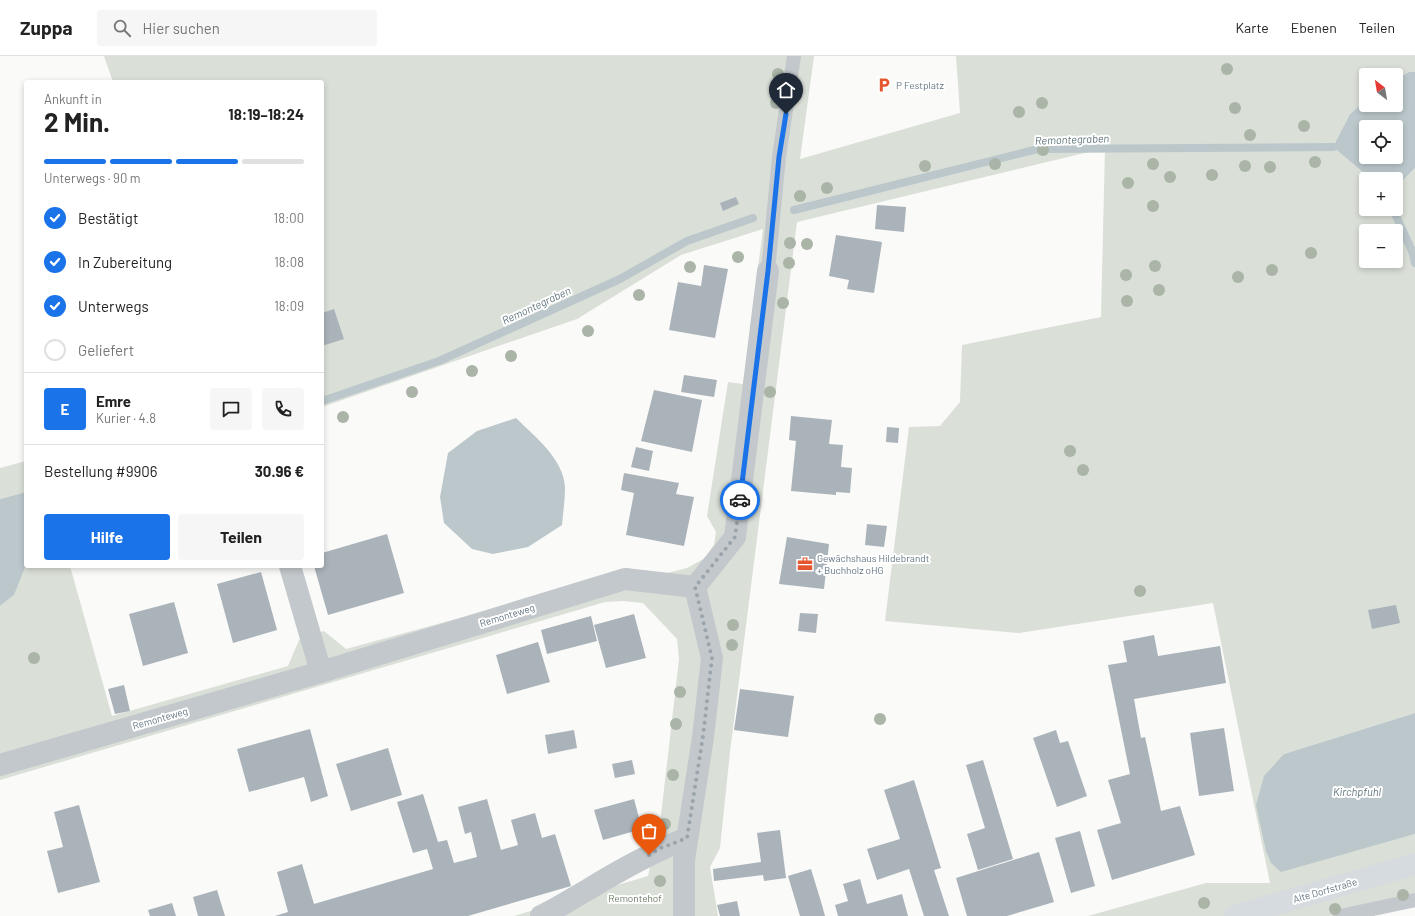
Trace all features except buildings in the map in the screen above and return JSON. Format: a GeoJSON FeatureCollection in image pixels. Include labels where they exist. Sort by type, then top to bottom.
{"type":"FeatureCollection","features":[{"type":"Feature","properties":{"kind":"street"},"geometry":{"type":"LineString","coordinates":[[684,916],[684,860],[703,736],[712,658],[695,587],[735,537],[768,271]]}},
{"type":"Feature","properties":{"kind":"street"},"geometry":{"type":"LineString","coordinates":[[291,568],[321,672]]}},
{"type":"Feature","properties":{"kind":"street","name":"Remonteweg"},"geometry":{"type":"LineString","coordinates":[[0,765],[321,672],[625,579],[695,587]]}},
{"type":"Feature","properties":{"kind":"street"},"geometry":{"type":"LineString","coordinates":[[541,916],[661,848],[687,838]]}},
{"type":"Feature","properties":{"kind":"street","name":"Alte Dorfstraße"},"geometry":{"type":"LineString","coordinates":[[1235,916],[1415,864]]}},
{"type":"Feature","properties":{"kind":"lane"},"geometry":{"type":"LineString","coordinates":[[768,271],[779,157],[794,56]]}},
{"type":"Feature","properties":{"kind":"lane"},"geometry":{"type":"LineString","coordinates":[[1340,916],[1415,900]]}},
{"type":"Feature","properties":{"kind":"green space","name":"Remontehof"},"geometry":{"type":"Polygon","coordinates":[[[104,56],[814,56],[800,159],[960,113],[956,56],[1415,56],[1415,72],[1409,72],[1403,75],[1403,68],[1359,68],[1359,106],[1350,114],[1333,147],[1363,172],[1359,172],[1359,216],[1403,216],[1403,180],[1415,168],[1415,713],[1284,754],[1281,871],[1415,834],[1415,898],[1344,916],[1088,916],[1206,883],[1270,883],[1213,603],[1019,633],[885,621],[909,427],[940,426],[960,402],[962,345],[1101,317],[1105,148],[797,222],[730,752],[720,848],[710,867],[718,916],[514,916],[648,876],[660,824],[679,659],[677,639],[643,603],[623,601],[605,602],[0,780],[0,606],[14,595],[24,546],[24,568],[71,568],[112,716],[288,666],[299,640],[324,631],[346,649],[566,589],[626,568],[648,572],[667,573],[687,568],[705,558],[714,545],[716,532],[707,516],[728,382],[743,384],[763,229],[681,255],[577,319],[324,406],[324,80],[112,80],[104,56]]]}},
{"type":"Feature","properties":{"kind":"green space"},"geometry":{"type":"Polygon","coordinates":[[[24,462],[24,493],[0,499],[0,468],[24,462]]]}},
{"type":"Feature","properties":{"kind":"water"},"geometry":{"type":"Polygon","coordinates":[[[1409,72],[1415,72],[1415,168],[1403,180],[1403,172],[1363,172],[1333,147],[1350,114],[1359,106],[1359,112],[1403,112],[1403,75],[1409,72]]]}},
{"type":"Feature","properties":{"kind":"water"},"geometry":{"type":"Polygon","coordinates":[[[516,418],[554,457],[563,476],[565,487],[562,525],[528,547],[493,554],[472,549],[444,523],[440,497],[448,453],[477,431],[516,418]]]}},
{"type":"Feature","properties":{"kind":"water"},"geometry":{"type":"Polygon","coordinates":[[[24,493],[25,568],[14,595],[0,606],[0,499],[24,493]]]}},
{"type":"Feature","properties":{"kind":"water","name":"Kirchpfuhl"},"geometry":{"type":"Polygon","coordinates":[[[1415,713],[1415,834],[1281,872],[1271,863],[1266,851],[1256,805],[1264,776],[1284,754],[1415,713]]]}},
{"type":"Feature","properties":{"kind":"waterway","name":"Remontegraben"},"geometry":{"type":"LineString","coordinates":[[794,210],[1038,149],[1333,147]]}},
{"type":"Feature","properties":{"kind":"waterway","name":"Remontegraben"},"geometry":{"type":"LineString","coordinates":[[1396,216],[1412,251],[1415,263]]}},
{"type":"Feature","properties":{"kind":"waterway","name":"Remontegraben"},"geometry":{"type":"LineString","coordinates":[[324,400],[439,361],[620,279],[687,241],[753,218]]}},
{"type":"Feature","properties":{"kind":"way so far"},"geometry":{"type":"LineString","coordinates":[[649,855],[661,848],[687,838],[703,736],[712,658],[695,587],[735,537],[740,500]]}},
{"type":"Feature","properties":{"kind":"place","name":"P Festplatz"},"geometry":{"type":"Point","coordinates":[884,85]}},
{"type":"Feature","properties":{"kind":"place","name":"Gewächshaus Hildebrandt + Buchholz oHG"},"geometry":{"type":"Point","coordinates":[805,564]}},
{"type":"Feature","properties":{"kind":"route"},"geometry":{"type":"LineString","coordinates":[[740,500],[768,271],[779,157],[786,114]]}}]}
